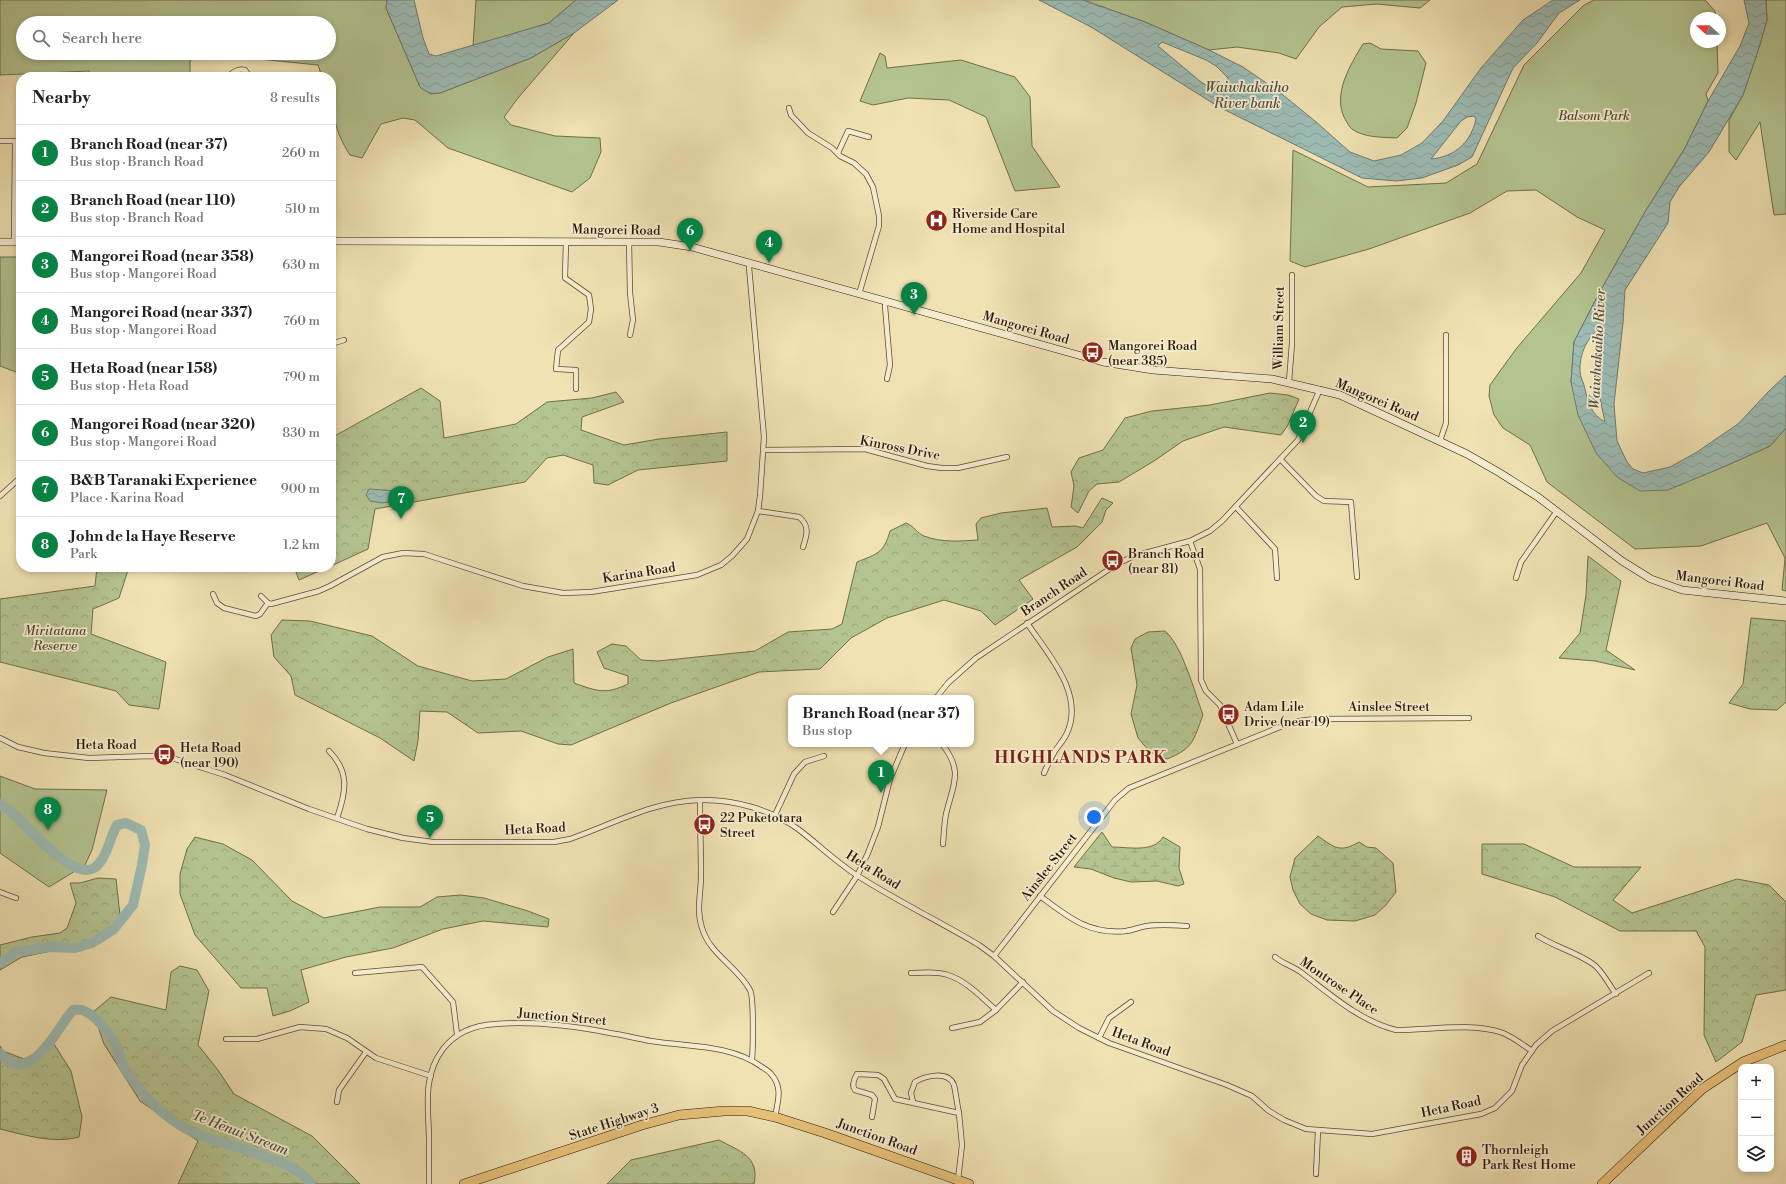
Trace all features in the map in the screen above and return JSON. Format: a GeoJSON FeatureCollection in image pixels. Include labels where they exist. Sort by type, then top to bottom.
{"type":"FeatureCollection","features":[{"type":"Feature","properties":{"kind":"highway","name":"Junction Road"},"geometry":{"type":"LineString","coordinates":[[1602,1184],[1702,1089],[1744,1062],[1786,1045]]}},
{"type":"Feature","properties":{"kind":"highway","name":"State Highway 3"},"geometry":{"type":"LineString","coordinates":[[464,1184],[642,1125],[679,1115],[724,1111],[748,1112],[775,1117]]}},
{"type":"Feature","properties":{"kind":"highway","name":"Junction Road"},"geometry":{"type":"LineString","coordinates":[[775,1117],[969,1184]]}},
{"type":"Feature","properties":{"kind":"street"},"geometry":{"type":"LineString","coordinates":[[234,72],[242,69],[247,72]]}},
{"type":"Feature","properties":{"kind":"street"},"geometry":{"type":"LineString","coordinates":[[789,108],[791,115],[808,133],[861,169],[870,180],[879,216],[877,237],[859,294]]}},
{"type":"Feature","properties":{"kind":"street"},"geometry":{"type":"LineString","coordinates":[[838,154],[848,131],[868,137]]}},
{"type":"Feature","properties":{"kind":"street"},"geometry":{"type":"LineString","coordinates":[[0,141],[15,141],[16,175]]}},
{"type":"Feature","properties":{"kind":"street","name":"Mangorei Road"},"geometry":{"type":"LineString","coordinates":[[336,241],[659,242],[692,247],[1108,363],[1153,370],[1253,376],[1320,389],[1354,400],[1440,441],[1500,472],[1557,511],[1636,571],[1666,586],[1699,592],[1786,601]]}},
{"type":"Feature","properties":{"kind":"street"},"geometry":{"type":"LineString","coordinates":[[566,241],[565,278],[589,295],[591,309],[589,322],[561,346],[556,354],[556,369],[576,370],[576,389]]}},
{"type":"Feature","properties":{"kind":"street"},"geometry":{"type":"LineString","coordinates":[[0,242],[16,242]]}},
{"type":"Feature","properties":{"kind":"street"},"geometry":{"type":"LineString","coordinates":[[629,242],[630,293],[633,320],[630,335]]}},
{"type":"Feature","properties":{"kind":"street","name":"Karina Road"},"geometry":{"type":"LineString","coordinates":[[268,603],[319,591],[382,558],[403,553],[424,554],[523,586],[563,593],[591,592],[697,575],[711,570],[732,556],[747,539],[758,511],[764,450],[749,267],[750,263]]}},
{"type":"Feature","properties":{"kind":"street","name":"William Street"},"geometry":{"type":"LineString","coordinates":[[1289,382],[1292,343],[1292,275]]}},
{"type":"Feature","properties":{"kind":"street"},"geometry":{"type":"LineString","coordinates":[[886,302],[885,306],[890,365],[887,379]]}},
{"type":"Feature","properties":{"kind":"street"},"geometry":{"type":"LineString","coordinates":[[1440,441],[1446,423],[1446,335]]}},
{"type":"Feature","properties":{"kind":"street"},"geometry":{"type":"LineString","coordinates":[[336,342],[344,340]]}},
{"type":"Feature","properties":{"kind":"street","name":"Branch Road"},"geometry":{"type":"LineString","coordinates":[[938,695],[948,682],[976,658],[1124,560],[1190,541],[1210,531],[1236,507],[1298,440],[1320,389]]}},
{"type":"Feature","properties":{"kind":"street","name":"Kinross Drive"},"geometry":{"type":"LineString","coordinates":[[764,450],[865,449],[927,466],[942,468],[958,468],[1007,457]]}},
{"type":"Feature","properties":{"kind":"street"},"geometry":{"type":"LineString","coordinates":[[1281,460],[1316,496],[1324,501],[1351,502],[1357,577]]}},
{"type":"Feature","properties":{"kind":"street"},"geometry":{"type":"LineString","coordinates":[[0,496],[16,482]]}},
{"type":"Feature","properties":{"kind":"street"},"geometry":{"type":"LineString","coordinates":[[1236,507],[1275,549],[1277,578]]}},
{"type":"Feature","properties":{"kind":"street"},"geometry":{"type":"LineString","coordinates":[[758,511],[800,517],[807,527],[807,535],[803,547]]}},
{"type":"Feature","properties":{"kind":"street"},"geometry":{"type":"LineString","coordinates":[[1516,578],[1521,562],[1557,511]]}},
{"type":"Feature","properties":{"kind":"street"},"geometry":{"type":"LineString","coordinates":[[1190,541],[1200,569],[1201,680],[1206,691],[1220,705],[1237,744]]}},
{"type":"Feature","properties":{"kind":"street"},"geometry":{"type":"LineString","coordinates":[[213,594],[217,604],[224,608],[256,616],[260,614],[268,603],[261,596]]}},
{"type":"Feature","properties":{"kind":"street"},"geometry":{"type":"LineString","coordinates":[[1027,623],[1059,671],[1069,690],[1072,702],[1072,717],[1067,733],[1054,753],[1044,773]]}},
{"type":"Feature","properties":{"kind":"street","name":"Ainslee Street"},"geometry":{"type":"LineString","coordinates":[[994,956],[1115,800],[1135,785],[1289,723],[1307,720],[1469,718]]}},
{"type":"Feature","properties":{"kind":"street","name":"Heta Road"},"geometry":{"type":"LineString","coordinates":[[0,738],[18,747],[44,753],[89,758],[151,756],[172,758],[225,775],[273,796],[337,818],[387,834],[419,840],[554,842],[583,834],[634,814],[665,804],[715,800],[745,805],[775,815],[797,828],[858,876],[961,934],[994,956],[1053,1011],[1079,1028],[1109,1043],[1227,1085],[1252,1096],[1268,1111],[1284,1120],[1306,1129],[1372,1134],[1481,1114],[1495,1108],[1512,1091],[1522,1065],[1536,1045],[1552,1031],[1649,973]]}},
{"type":"Feature","properties":{"kind":"street"},"geometry":{"type":"LineString","coordinates":[[833,912],[858,876],[878,826],[890,779],[904,747]]}},
{"type":"Feature","properties":{"kind":"street"},"geometry":{"type":"LineString","coordinates":[[943,844],[946,815],[954,787],[956,770],[950,754],[944,747]]}},
{"type":"Feature","properties":{"kind":"street"},"geometry":{"type":"LineString","coordinates":[[328,751],[340,765],[345,786],[344,796],[337,818]]}},
{"type":"Feature","properties":{"kind":"street"},"geometry":{"type":"LineString","coordinates":[[775,815],[794,774],[805,762],[824,756]]}},
{"type":"Feature","properties":{"kind":"street"},"geometry":{"type":"LineString","coordinates":[[700,800],[701,878],[699,911],[701,927],[714,951],[738,974],[751,991],[753,1044],[752,1059]]}},
{"type":"Feature","properties":{"kind":"street"},"geometry":{"type":"LineString","coordinates":[[0,892],[16,898]]}},
{"type":"Feature","properties":{"kind":"street"},"geometry":{"type":"LineString","coordinates":[[1040,896],[1071,920],[1098,930],[1127,931],[1146,926],[1168,924],[1187,926]]}},
{"type":"Feature","properties":{"kind":"street"},"geometry":{"type":"LineString","coordinates":[[1538,936],[1550,943],[1573,952],[1595,965],[1616,994]]}},
{"type":"Feature","properties":{"kind":"street","name":"Montrose Place"},"geometry":{"type":"LineString","coordinates":[[1275,957],[1300,971],[1318,986],[1368,1021],[1396,1030],[1485,1029],[1504,1033],[1532,1051]]}},
{"type":"Feature","properties":{"kind":"street"},"geometry":{"type":"LineString","coordinates":[[354,973],[422,968],[453,1002],[457,1034]]}},
{"type":"Feature","properties":{"kind":"street"},"geometry":{"type":"LineString","coordinates":[[911,973],[932,972],[948,975],[962,981],[996,1010]]}},
{"type":"Feature","properties":{"kind":"street"},"geometry":{"type":"LineString","coordinates":[[952,1028],[980,1022],[996,1010],[1023,982]]}},
{"type":"Feature","properties":{"kind":"street"},"geometry":{"type":"LineString","coordinates":[[1099,1038],[1109,1018],[1132,1002]]}},
{"type":"Feature","properties":{"kind":"street","name":"Junction Street"},"geometry":{"type":"LineString","coordinates":[[429,1184],[427,1106],[430,1076],[438,1056],[457,1034],[477,1027],[496,1024],[533,1024],[573,1027],[609,1032],[651,1041],[720,1049],[752,1059],[771,1074],[779,1090],[775,1117]]}},
{"type":"Feature","properties":{"kind":"street"},"geometry":{"type":"LineString","coordinates":[[226,1039],[257,1039],[300,1027],[314,1027],[337,1033],[366,1052],[387,1062],[430,1076]]}},
{"type":"Feature","properties":{"kind":"street"},"geometry":{"type":"LineString","coordinates":[[337,1102],[339,1090],[366,1052]]}},
{"type":"Feature","properties":{"kind":"street"},"geometry":{"type":"LineString","coordinates":[[872,1117],[875,1099],[872,1095],[855,1090],[853,1087],[854,1079],[857,1074],[878,1075],[884,1079],[896,1099],[959,1113]]}},
{"type":"Feature","properties":{"kind":"street"},"geometry":{"type":"LineString","coordinates":[[914,1102],[911,1093],[915,1082],[930,1076],[948,1078],[953,1084],[959,1113],[962,1145],[958,1180]]}},
{"type":"Feature","properties":{"kind":"street"},"geometry":{"type":"LineString","coordinates":[[1316,1174],[1318,1130]]}},
{"type":"Feature","properties":{"kind":"green space"},"geometry":{"type":"Polygon","coordinates":[[[0,0],[387,0],[386,8],[420,87],[431,94],[440,93],[531,58],[574,33],[518,98],[504,117],[511,125],[555,136],[600,138],[601,152],[590,178],[572,192],[448,148],[415,120],[403,118],[381,124],[362,158],[350,155],[344,145],[336,124],[336,72],[320,72],[318,65],[269,60],[336,60],[336,16],[16,16],[16,60],[191,60],[190,72],[16,72],[16,74],[0,75],[0,0]]]}},
{"type":"Feature","properties":{"kind":"green space"},"geometry":{"type":"Polygon","coordinates":[[[476,0],[576,0],[549,23],[473,46],[476,0]]]}},
{"type":"Feature","properties":{"kind":"green space"},"geometry":{"type":"Polygon","coordinates":[[[1083,0],[1430,0],[1420,8],[1377,4],[1342,7],[1319,27],[1296,59],[1279,53],[1237,47],[1209,50],[1145,22],[1083,0]]]}},
{"type":"Feature","properties":{"kind":"green space","name":"Balsom Park"},"geometry":{"type":"Polygon","coordinates":[[[1594,0],[1705,0],[1715,12],[1690,12],[1690,48],[1717,48],[1718,73],[1706,94],[1708,101],[1685,148],[1645,212],[1597,297],[1574,342],[1571,382],[1617,477],[1703,475],[1770,446],[1786,428],[1786,591],[1782,590],[1785,558],[1767,523],[1701,546],[1635,549],[1547,482],[1530,445],[1503,428],[1494,415],[1489,396],[1490,385],[1516,349],[1581,273],[1605,230],[1577,217],[1536,190],[1507,191],[1470,213],[1369,249],[1305,267],[1290,261],[1293,150],[1368,187],[1446,183],[1477,164],[1524,65],[1584,5],[1594,0]]]}},
{"type":"Feature","properties":{"kind":"green space"},"geometry":{"type":"Polygon","coordinates":[[[1766,0],[1786,0],[1786,214],[1774,215],[1760,122],[1736,160],[1729,152],[1729,120],[1743,95],[1758,51],[1767,20],[1766,0]]]}},
{"type":"Feature","properties":{"kind":"green space"},"geometry":{"type":"Polygon","coordinates":[[[1370,43],[1381,49],[1418,51],[1426,63],[1416,103],[1407,128],[1397,138],[1373,136],[1357,132],[1349,126],[1342,110],[1340,100],[1344,80],[1363,44],[1370,43]]]}},
{"type":"Feature","properties":{"kind":"green space"},"geometry":{"type":"Polygon","coordinates":[[[880,53],[885,56],[887,68],[961,60],[1015,77],[1030,97],[1032,146],[1060,187],[1015,191],[986,117],[949,100],[908,98],[873,105],[860,101],[880,53]]]}},
{"type":"Feature","properties":{"kind":"green space"},"geometry":{"type":"Polygon","coordinates":[[[0,257],[16,257],[16,372],[0,366],[0,257]]]}},
{"type":"Feature","properties":{"kind":"green space"},"geometry":{"type":"Polygon","coordinates":[[[421,388],[440,401],[444,438],[516,424],[547,402],[592,398],[616,392],[624,402],[582,417],[581,430],[624,445],[659,439],[727,432],[727,461],[638,470],[608,485],[594,483],[593,465],[563,455],[547,458],[525,482],[375,509],[368,549],[336,564],[336,435],[421,388]]]}},
{"type":"Feature","properties":{"kind":"green space"},"geometry":{"type":"Polygon","coordinates":[[[1270,393],[1288,395],[1299,399],[1288,425],[1281,435],[1224,427],[1183,441],[1119,482],[1097,484],[1089,491],[1078,513],[1071,507],[1074,486],[1071,472],[1079,458],[1103,450],[1125,418],[1152,411],[1210,405],[1270,393]]]}},
{"type":"Feature","properties":{"kind":"green space"},"geometry":{"type":"Polygon","coordinates":[[[1102,498],[1113,503],[1106,510],[1102,522],[1077,547],[1019,580],[1033,599],[995,625],[981,611],[944,600],[887,618],[851,638],[820,669],[759,672],[671,703],[571,745],[558,744],[521,731],[478,733],[447,712],[420,711],[418,741],[414,761],[380,738],[295,695],[291,676],[274,657],[271,635],[282,620],[310,621],[372,636],[418,666],[472,681],[506,679],[548,657],[573,649],[574,683],[595,690],[613,690],[628,684],[628,676],[604,668],[597,652],[612,644],[626,646],[641,660],[658,661],[755,651],[788,632],[832,629],[842,624],[857,562],[879,552],[885,544],[890,531],[906,523],[922,535],[938,540],[978,540],[976,524],[981,518],[1001,513],[1047,508],[1052,527],[1076,526],[1083,528],[1102,498]]]}},
{"type":"Feature","properties":{"kind":"green space"},"geometry":{"type":"Polygon","coordinates":[[[1588,556],[1621,581],[1606,650],[1635,670],[1595,661],[1559,658],[1580,633],[1586,595],[1588,556]]]}},
{"type":"Feature","properties":{"kind":"green space","name":"Miritatana Reserve"},"geometry":{"type":"Polygon","coordinates":[[[96,572],[127,572],[119,598],[93,609],[91,634],[166,662],[159,709],[129,705],[116,691],[0,662],[0,599],[95,586],[96,572]]]}},
{"type":"Feature","properties":{"kind":"green space"},"geometry":{"type":"Polygon","coordinates":[[[296,572],[317,572],[299,580],[296,572]]]}},
{"type":"Feature","properties":{"kind":"green space"},"geometry":{"type":"Polygon","coordinates":[[[1751,618],[1786,621],[1786,702],[1777,710],[1750,709],[1729,703],[1743,684],[1751,618]]]}},
{"type":"Feature","properties":{"kind":"green space"},"geometry":{"type":"Polygon","coordinates":[[[1165,631],[1177,647],[1182,658],[1203,715],[1197,731],[1188,747],[1167,759],[1150,752],[1138,738],[1131,714],[1137,685],[1131,648],[1135,639],[1148,632],[1165,631]]]}},
{"type":"Feature","properties":{"kind":"green space"},"geometry":{"type":"Polygon","coordinates":[[[0,776],[35,789],[107,790],[92,850],[85,865],[49,887],[0,853],[0,776]]]}},
{"type":"Feature","properties":{"kind":"green space"},"geometry":{"type":"Polygon","coordinates":[[[1102,832],[1112,847],[1147,847],[1159,842],[1163,837],[1180,847],[1179,868],[1184,884],[1178,886],[1157,881],[1131,882],[1114,878],[1091,869],[1074,867],[1102,832]]]}},
{"type":"Feature","properties":{"kind":"green space"},"geometry":{"type":"Polygon","coordinates":[[[1318,836],[1329,844],[1338,848],[1347,847],[1359,842],[1367,847],[1376,848],[1393,863],[1396,892],[1386,905],[1375,915],[1355,921],[1327,920],[1311,914],[1300,904],[1293,890],[1290,877],[1295,858],[1318,836]]]}},
{"type":"Feature","properties":{"kind":"green space"},"geometry":{"type":"Polygon","coordinates":[[[195,837],[223,844],[252,860],[292,901],[324,918],[380,907],[420,907],[437,897],[460,895],[484,898],[528,911],[549,919],[548,927],[483,921],[443,929],[393,948],[346,957],[301,970],[309,1002],[290,1011],[273,1016],[267,988],[241,988],[195,935],[180,894],[180,874],[187,849],[195,837]]]}},
{"type":"Feature","properties":{"kind":"green space"},"geometry":{"type":"Polygon","coordinates":[[[1482,844],[1524,844],[1574,867],[1641,867],[1613,900],[1632,913],[1737,879],[1769,885],[1786,902],[1786,990],[1756,995],[1742,1042],[1716,1062],[1704,1035],[1705,947],[1696,931],[1620,931],[1555,897],[1482,874],[1482,844]]]}},
{"type":"Feature","properties":{"kind":"green space"},"geometry":{"type":"Polygon","coordinates":[[[98,878],[116,879],[121,924],[105,934],[76,946],[22,957],[0,970],[0,945],[32,937],[60,933],[67,928],[76,903],[70,883],[80,883],[98,878]]]}},
{"type":"Feature","properties":{"kind":"green space"},"geometry":{"type":"Polygon","coordinates":[[[180,966],[197,970],[209,991],[198,1045],[218,1070],[234,1094],[312,1136],[360,1184],[178,1184],[198,1141],[140,1101],[104,1044],[93,1012],[111,997],[166,1010],[171,972],[180,966]]]}},
{"type":"Feature","properties":{"kind":"green space"},"geometry":{"type":"Polygon","coordinates":[[[54,1044],[71,1071],[82,1117],[79,1137],[60,1140],[40,1138],[0,1129],[0,1046],[3,1051],[24,1059],[54,1044]]]}},
{"type":"Feature","properties":{"kind":"green space"},"geometry":{"type":"Polygon","coordinates":[[[719,1140],[740,1151],[751,1161],[754,1167],[754,1184],[607,1184],[631,1160],[719,1140]]]}},
{"type":"Feature","properties":{"kind":"water"},"geometry":{"type":"Polygon","coordinates":[[[387,0],[414,0],[423,38],[429,54],[436,56],[549,23],[576,0],[618,0],[574,33],[531,58],[440,93],[429,93],[420,87],[386,8],[387,0]]]}},
{"type":"Feature","properties":{"kind":"water","name":"Waiwhakaiho River bank"},"geometry":{"type":"Polygon","coordinates":[[[1039,0],[1083,0],[1145,22],[1209,50],[1243,67],[1278,91],[1350,152],[1374,161],[1401,155],[1422,143],[1443,121],[1481,68],[1523,20],[1553,0],[1580,0],[1559,13],[1537,43],[1513,68],[1472,157],[1458,165],[1422,178],[1396,181],[1362,178],[1219,107],[1091,27],[1039,0]],[[1162,42],[1158,46],[1201,82],[1209,87],[1218,89],[1226,84],[1228,78],[1216,66],[1206,60],[1162,42]],[[1474,116],[1467,117],[1461,121],[1431,159],[1440,158],[1461,147],[1474,127],[1476,119],[1474,116]]]}},
{"type":"Feature","properties":{"kind":"water"},"geometry":{"type":"Polygon","coordinates":[[[1744,0],[1766,0],[1767,20],[1743,95],[1709,152],[1679,187],[1670,202],[1668,223],[1625,290],[1614,404],[1617,441],[1627,462],[1633,469],[1643,473],[1670,467],[1697,452],[1738,424],[1786,375],[1786,428],[1770,446],[1728,465],[1668,490],[1640,491],[1617,477],[1596,453],[1578,415],[1571,382],[1574,342],[1597,297],[1645,212],[1685,148],[1708,101],[1740,46],[1749,23],[1744,0]],[[1600,328],[1588,341],[1582,353],[1580,371],[1587,399],[1591,408],[1600,419],[1605,422],[1599,394],[1604,339],[1603,330],[1600,328]]]}},
{"type":"Feature","properties":{"kind":"water"},"geometry":{"type":"Polygon","coordinates":[[[369,489],[395,491],[398,496],[397,500],[383,503],[370,501],[366,495],[369,489]]]}},
{"type":"Feature","properties":{"kind":"waterway","name":"Te Hēnui Stream"},"geometry":{"type":"LineString","coordinates":[[0,804],[13,813],[39,840],[74,867],[85,870],[94,868],[98,865],[105,854],[117,825],[126,823],[141,830],[145,845],[133,905],[114,929],[92,943],[75,948],[48,947],[18,952],[0,963]]}},
{"type":"Feature","properties":{"kind":"waterway","name":"Te Hēnui Stream"},"geometry":{"type":"LineString","coordinates":[[0,1053],[11,1062],[22,1064],[32,1060],[42,1052],[73,1010],[86,1012],[92,1015],[103,1026],[116,1046],[124,1067],[141,1091],[152,1104],[166,1115],[182,1127],[207,1138],[276,1160],[303,1175],[310,1184]]}},
{"type":"Feature","properties":{"kind":"place","name":"Riverside Care Home and Hospital"},"geometry":{"type":"Point","coordinates":[937,221]}},
{"type":"Feature","properties":{"kind":"place","name":"Mangorei Road (near 320)"},"geometry":{"type":"Point","coordinates":[690,251]}},
{"type":"Feature","properties":{"kind":"place","name":"Mangorei Road (near 337)"},"geometry":{"type":"Point","coordinates":[769,263]}},
{"type":"Feature","properties":{"kind":"place","name":"Mangorei Road (near 358)"},"geometry":{"type":"Point","coordinates":[914,315]}},
{"type":"Feature","properties":{"kind":"place","name":"Mangorei Road (near 385)"},"geometry":{"type":"Point","coordinates":[1093,353]}},
{"type":"Feature","properties":{"kind":"place","name":"Branch Road (near 110)"},"geometry":{"type":"Point","coordinates":[1303,443]}},
{"type":"Feature","properties":{"kind":"place","name":"B&B Taranaki Experience"},"geometry":{"type":"Point","coordinates":[401,519]}},
{"type":"Feature","properties":{"kind":"place","name":"Branch Road (near 81)"},"geometry":{"type":"Point","coordinates":[1112,561]}},
{"type":"Feature","properties":{"kind":"place","name":"Adam Lile Drive (near 19)"},"geometry":{"type":"Point","coordinates":[1229,714]}},
{"type":"Feature","properties":{"kind":"place","name":"Heta Road (near 190)"},"geometry":{"type":"Point","coordinates":[165,755]}},
{"type":"Feature","properties":{"kind":"place","name":"Branch Road (near 37)"},"geometry":{"type":"Point","coordinates":[881,793]}},
{"type":"Feature","properties":{"kind":"place","name":"22 Puketotara Street"},"geometry":{"type":"Point","coordinates":[705,825]}},
{"type":"Feature","properties":{"kind":"place","name":"John de la Haye Reserve"},"geometry":{"type":"Point","coordinates":[48,830]}},
{"type":"Feature","properties":{"kind":"place","name":"Heta Road (near 158)"},"geometry":{"type":"Point","coordinates":[430,838]}},
{"type":"Feature","properties":{"kind":"place","name":"Thornleigh Park Rest Home"},"geometry":{"type":"Point","coordinates":[1466,1157]}},
{"type":"Feature","properties":{"kind":"district","name":"HIGHLANDS PARK"},"geometry":{"type":"Point","coordinates":[1081,758]}},
{"type":"Feature","properties":{"kind":"water label","name":"Waiwhakaiho River"},"geometry":{"type":"Point","coordinates":[1598,349]}}]}
